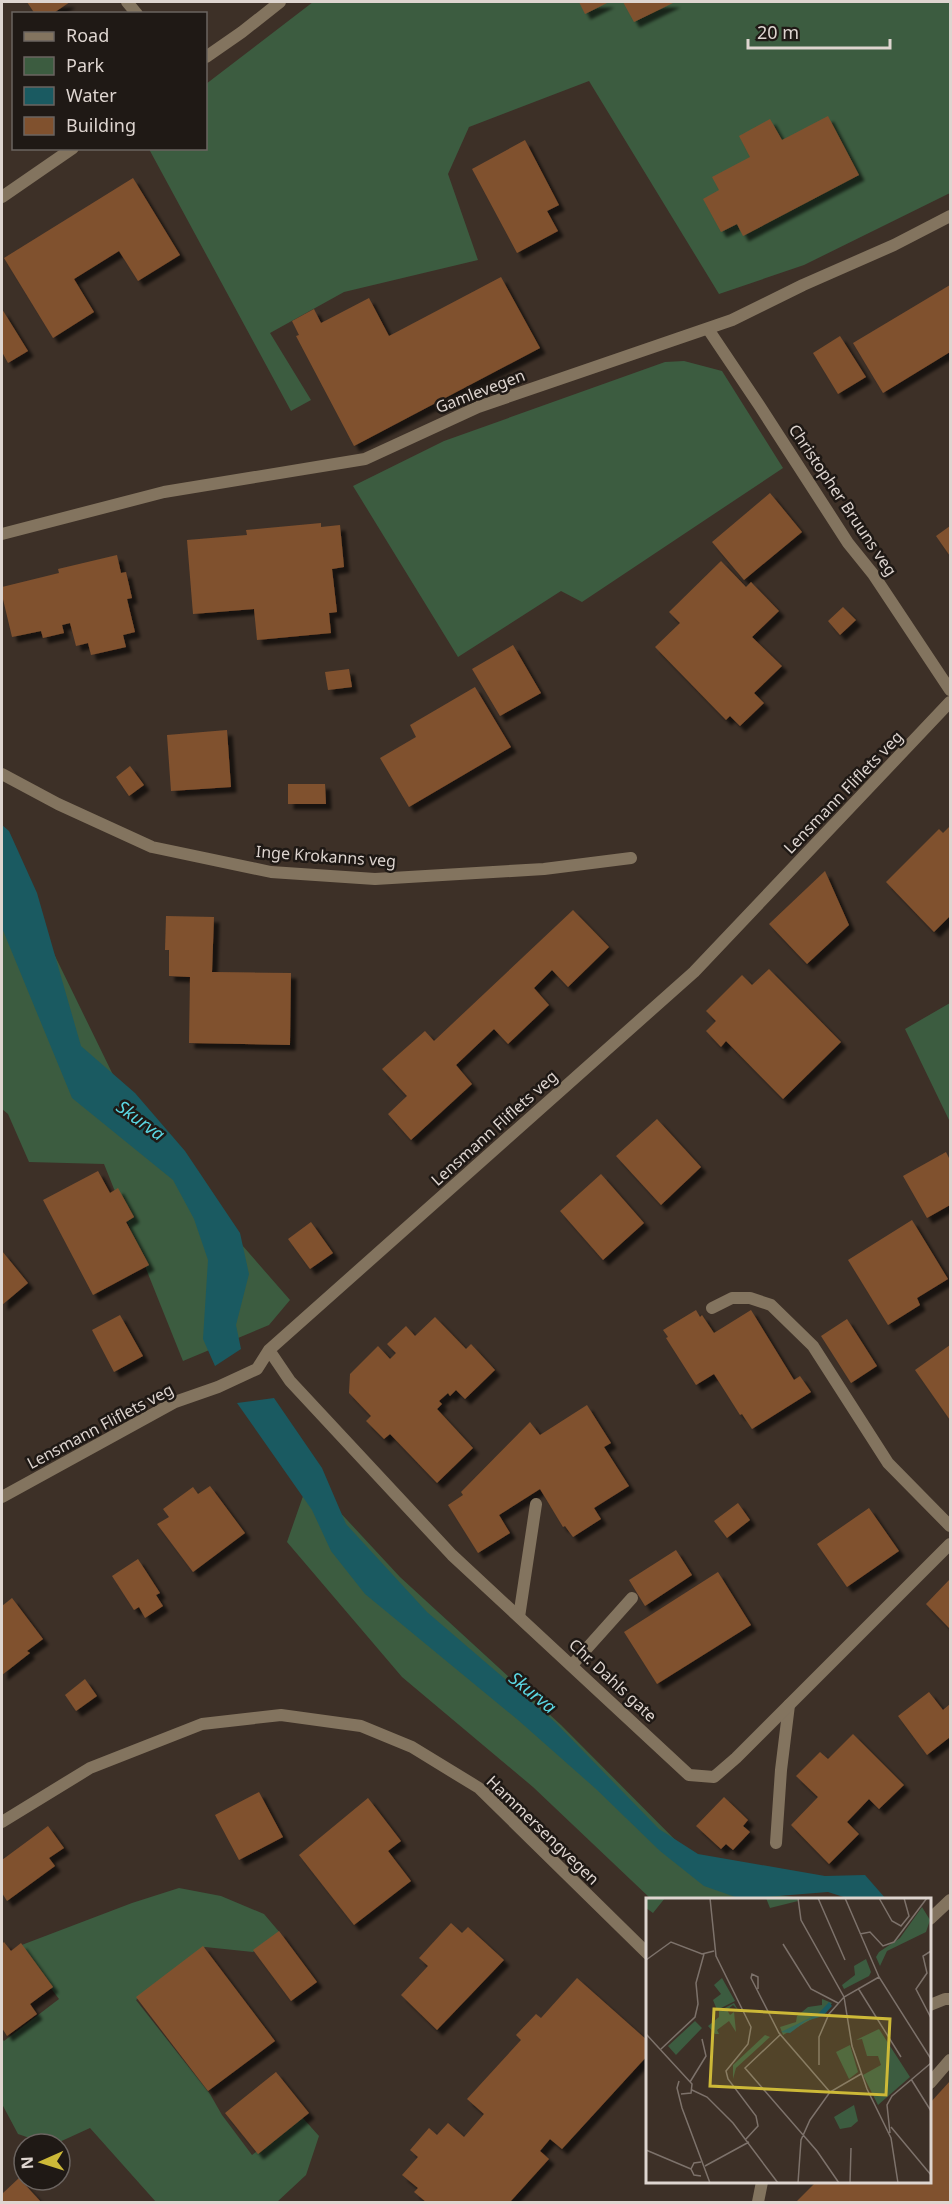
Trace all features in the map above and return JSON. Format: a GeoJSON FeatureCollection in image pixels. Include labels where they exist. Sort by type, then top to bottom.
{"type":"FeatureCollection","features":[{"type":"Feature","properties":{"kind":"street"},"geometry":{"type":"LineString","coordinates":[[207,56],[280,2]]}},
{"type":"Feature","properties":{"kind":"street"},"geometry":{"type":"LineString","coordinates":[[2,197],[70,150]]}},
{"type":"Feature","properties":{"kind":"street","name":"Gamlevegen"},"geometry":{"type":"LineString","coordinates":[[2,534],[164,492],[365,459],[478,407],[732,320],[951,216]]}},
{"type":"Feature","properties":{"kind":"street","name":"Christopher Bruuns veg"},"geometry":{"type":"LineString","coordinates":[[708,329],[848,543],[873,574],[951,690]]}},
{"type":"Feature","properties":{"kind":"street","name":"Lensmann Fliflets veg"},"geometry":{"type":"LineString","coordinates":[[2,1497],[175,1402],[218,1387],[257,1369],[269,1350],[694,972],[951,702]]}},
{"type":"Feature","properties":{"kind":"street","name":"Inge Krokanns veg"},"geometry":{"type":"LineString","coordinates":[[2,774],[58,804],[152,847],[271,872],[375,879],[544,869],[631,858]]}},
{"type":"Feature","properties":{"kind":"street"},"geometry":{"type":"LineString","coordinates":[[712,1308],[732,1298],[750,1298],[771,1305],[813,1346],[888,1463],[951,1526]]}},
{"type":"Feature","properties":{"kind":"street","name":"Chr. Dahls gate"},"geometry":{"type":"LineString","coordinates":[[269,1350],[290,1381],[452,1556],[689,1775],[714,1777],[736,1758],[951,1544]]}},
{"type":"Feature","properties":{"kind":"street"},"geometry":{"type":"LineString","coordinates":[[519,1617],[536,1504]]}},
{"type":"Feature","properties":{"kind":"street"},"geometry":{"type":"LineString","coordinates":[[572,1665],[632,1598]]}},
{"type":"Feature","properties":{"kind":"street"},"geometry":{"type":"LineString","coordinates":[[776,1843],[781,1770],[789,1705]]}},
{"type":"Feature","properties":{"kind":"street","name":"Hammersengvegen"},"geometry":{"type":"LineString","coordinates":[[2,1822],[90,1768],[202,1724],[281,1715],[361,1726],[412,1747],[479,1788],[646,1952]]}},
{"type":"Feature","properties":{"kind":"street"},"geometry":{"type":"LineString","coordinates":[[931,1918],[951,1900]]}},
{"type":"Feature","properties":{"kind":"street"},"geometry":{"type":"LineString","coordinates":[[931,2005],[951,1999]]}},
{"type":"Feature","properties":{"kind":"street"},"geometry":{"type":"LineString","coordinates":[[931,2082],[951,2060]]}},
{"type":"Feature","properties":{"kind":"street"},"geometry":{"type":"LineString","coordinates":[[758,2202],[762,2183]]}},
{"type":"Feature","properties":{"kind":"green space"},"geometry":{"type":"Polygon","coordinates":[[[313,2],[950,2],[950,193],[804,265],[719,294],[589,81],[469,127],[448,174],[478,260],[344,292],[270,333],[311,400],[291,411],[150,150],[207,150],[207,83],[313,2]]]}},
{"type":"Feature","properties":{"kind":"green space"},"geometry":{"type":"Polygon","coordinates":[[[684,361],[722,371],[783,468],[582,602],[561,591],[458,657],[353,486],[444,441],[665,362],[684,361]]]}},
{"type":"Feature","properties":{"kind":"green space"},"geometry":{"type":"Polygon","coordinates":[[[2,858],[15,874],[138,1126],[290,1300],[269,1325],[183,1361],[104,1164],[29,1162],[8,1114],[2,1109],[2,858]]]}},
{"type":"Feature","properties":{"kind":"green space"},"geometry":{"type":"Polygon","coordinates":[[[950,1003],[950,1122],[905,1029],[950,1003]]]}},
{"type":"Feature","properties":{"kind":"green space"},"geometry":{"type":"Polygon","coordinates":[[[309,1479],[400,1577],[561,1725],[723,1888],[801,1898],[650,1898],[533,1787],[402,1677],[287,1542],[309,1479]]]}},
{"type":"Feature","properties":{"kind":"green space"},"geometry":{"type":"Polygon","coordinates":[[[179,1888],[221,1896],[264,1914],[281,1934],[253,1952],[205,1947],[136,2000],[210,2094],[222,2115],[252,2155],[302,2117],[319,2136],[306,2175],[277,2202],[156,2202],[90,2128],[72,2136],[72,2132],[17,2132],[2,2104],[2,2039],[4,2041],[59,1999],[19,1946],[132,1903],[179,1888]]]}},
{"type":"Feature","properties":{"kind":"water","name":"Skurva"},"geometry":{"type":"Polygon","coordinates":[[[2,825],[9,831],[37,893],[81,1046],[135,1093],[185,1151],[240,1233],[249,1274],[236,1325],[241,1349],[215,1366],[203,1339],[208,1260],[194,1219],[173,1180],[72,1098],[2,928],[2,825]]]}},
{"type":"Feature","properties":{"kind":"water"},"geometry":{"type":"Polygon","coordinates":[[[274,1398],[322,1468],[346,1524],[427,1612],[555,1722],[659,1829],[698,1854],[825,1876],[865,1875],[885,1898],[847,1898],[828,1892],[738,1898],[704,1886],[660,1851],[596,1789],[518,1720],[365,1594],[331,1551],[312,1510],[237,1403],[274,1398]]]}},
{"type":"Feature","properties":{"kind":"building"},"geometry":{"type":"Polygon","coordinates":[[[27,2],[70,2],[55,12],[34,12],[27,2]]]}},
{"type":"Feature","properties":{"kind":"building"},"geometry":{"type":"Polygon","coordinates":[[[579,2],[609,2],[585,14],[579,2]]]}},
{"type":"Feature","properties":{"kind":"building"},"geometry":{"type":"Polygon","coordinates":[[[623,2],[675,2],[634,22],[623,2]]]}},
{"type":"Feature","properties":{"kind":"building"},"geometry":{"type":"Polygon","coordinates":[[[828,116],[859,175],[743,236],[737,224],[721,232],[703,199],[719,190],[712,177],[750,157],[739,136],[770,119],[782,140],[828,116]]]}},
{"type":"Feature","properties":{"kind":"building"},"geometry":{"type":"Polygon","coordinates":[[[525,140],[559,205],[547,211],[558,231],[517,253],[472,169],[525,140]]]}},
{"type":"Feature","properties":{"kind":"building"},"geometry":{"type":"Polygon","coordinates":[[[133,178],[180,255],[138,281],[119,251],[74,279],[94,312],[53,338],[4,258],[133,178]]]}},
{"type":"Feature","properties":{"kind":"building"},"geometry":{"type":"Polygon","coordinates":[[[501,277],[540,348],[354,446],[296,336],[299,335],[292,321],[314,309],[321,323],[369,298],[389,336],[501,277]]]}},
{"type":"Feature","properties":{"kind":"building"},"geometry":{"type":"Polygon","coordinates":[[[950,285],[950,352],[883,393],[853,343],[950,285]]]}},
{"type":"Feature","properties":{"kind":"building"},"geometry":{"type":"Polygon","coordinates":[[[2,309],[28,351],[8,363],[2,352],[2,309]]]}},
{"type":"Feature","properties":{"kind":"building"},"geometry":{"type":"Polygon","coordinates":[[[840,336],[866,377],[838,394],[813,353],[840,336]]]}},
{"type":"Feature","properties":{"kind":"building"},"geometry":{"type":"Polygon","coordinates":[[[770,493],[802,532],[744,580],[712,542],[770,493]]]}},
{"type":"Feature","properties":{"kind":"building"},"geometry":{"type":"Polygon","coordinates":[[[321,523],[321,527],[340,525],[344,567],[332,569],[337,612],[329,613],[331,633],[257,640],[254,609],[193,614],[187,540],[247,535],[246,530],[321,523]]]}},
{"type":"Feature","properties":{"kind":"building"},"geometry":{"type":"Polygon","coordinates":[[[950,526],[950,556],[936,536],[950,526]]]}},
{"type":"Feature","properties":{"kind":"building"},"geometry":{"type":"Polygon","coordinates":[[[117,555],[121,573],[126,572],[132,598],[127,599],[135,632],[123,635],[126,647],[91,655],[88,643],[76,646],[70,623],[62,625],[64,633],[43,638],[41,631],[12,637],[2,587],[59,573],[58,569],[117,555]]]}},
{"type":"Feature","properties":{"kind":"building"},"geometry":{"type":"Polygon","coordinates":[[[721,561],[746,587],[751,582],[779,611],[752,637],[782,666],[754,693],[764,703],[740,726],[730,716],[726,720],[655,647],[680,623],[669,612],[721,561]]]}},
{"type":"Feature","properties":{"kind":"building"},"geometry":{"type":"Polygon","coordinates":[[[843,607],[856,620],[840,635],[828,621],[843,607]]]}},
{"type":"Feature","properties":{"kind":"building"},"geometry":{"type":"Polygon","coordinates":[[[513,645],[541,693],[500,716],[472,669],[513,645]]]}},
{"type":"Feature","properties":{"kind":"building"},"geometry":{"type":"Polygon","coordinates":[[[349,669],[352,687],[328,690],[325,672],[349,669]]]}},
{"type":"Feature","properties":{"kind":"building"},"geometry":{"type":"Polygon","coordinates":[[[475,687],[511,747],[409,807],[380,758],[416,737],[410,725],[475,687]]]}},
{"type":"Feature","properties":{"kind":"building"},"geometry":{"type":"Polygon","coordinates":[[[227,730],[231,787],[171,791],[167,735],[227,730]]]}},
{"type":"Feature","properties":{"kind":"building"},"geometry":{"type":"Polygon","coordinates":[[[130,766],[144,785],[129,796],[116,777],[130,766]]]}},
{"type":"Feature","properties":{"kind":"building"},"geometry":{"type":"Polygon","coordinates":[[[288,784],[325,784],[326,804],[288,804],[288,784]]]}},
{"type":"Feature","properties":{"kind":"building"},"geometry":{"type":"Polygon","coordinates":[[[950,826],[950,916],[934,932],[886,882],[939,829],[943,833],[950,826]]]}},
{"type":"Feature","properties":{"kind":"building"},"geometry":{"type":"Polygon","coordinates":[[[825,871],[849,925],[807,964],[769,924],[825,871]]]}},
{"type":"Feature","properties":{"kind":"building"},"geometry":{"type":"Polygon","coordinates":[[[573,910],[609,947],[568,987],[552,970],[534,988],[549,1005],[508,1044],[494,1029],[456,1065],[472,1084],[411,1140],[388,1114],[407,1096],[382,1069],[425,1031],[434,1041],[573,910]]]}},
{"type":"Feature","properties":{"kind":"building"},"geometry":{"type":"Polygon","coordinates":[[[166,916],[214,917],[212,972],[291,973],[290,1045],[189,1043],[190,977],[169,976],[169,950],[165,950],[166,916]]]}},
{"type":"Feature","properties":{"kind":"building"},"geometry":{"type":"Polygon","coordinates":[[[769,969],[841,1042],[783,1099],[726,1041],[721,1047],[706,1031],[716,1021],[706,1011],[742,975],[752,985],[769,969]]]}},
{"type":"Feature","properties":{"kind":"building"},"geometry":{"type":"Polygon","coordinates":[[[657,1119],[701,1167],[661,1205],[616,1156],[657,1119]]]}},
{"type":"Feature","properties":{"kind":"building"},"geometry":{"type":"Polygon","coordinates":[[[946,1152],[950,1160],[950,1205],[927,1218],[903,1176],[946,1152]]]}},
{"type":"Feature","properties":{"kind":"building"},"geometry":{"type":"Polygon","coordinates":[[[98,1171],[110,1193],[118,1188],[134,1217],[126,1222],[149,1265],[93,1295],[43,1200],[98,1171]]]}},
{"type":"Feature","properties":{"kind":"building"},"geometry":{"type":"Polygon","coordinates":[[[601,1174],[644,1223],[603,1260],[560,1211],[601,1174]]]}},
{"type":"Feature","properties":{"kind":"building"},"geometry":{"type":"Polygon","coordinates":[[[912,1220],[948,1279],[917,1298],[920,1305],[888,1325],[848,1260],[912,1220]]]}},
{"type":"Feature","properties":{"kind":"building"},"geometry":{"type":"Polygon","coordinates":[[[311,1222],[333,1253],[310,1269],[288,1239],[311,1222]]]}},
{"type":"Feature","properties":{"kind":"building"},"geometry":{"type":"Polygon","coordinates":[[[2,1251],[28,1283],[2,1305],[2,1251]]]}},
{"type":"Feature","properties":{"kind":"building"},"geometry":{"type":"Polygon","coordinates":[[[696,1310],[714,1333],[751,1310],[794,1380],[800,1376],[811,1392],[752,1429],[742,1414],[740,1415],[714,1374],[696,1385],[666,1338],[668,1337],[663,1330],[696,1310]]]}},
{"type":"Feature","properties":{"kind":"building"},"geometry":{"type":"Polygon","coordinates":[[[120,1315],[143,1356],[114,1372],[92,1330],[120,1315]]]}},
{"type":"Feature","properties":{"kind":"building"},"geometry":{"type":"Polygon","coordinates":[[[435,1317],[466,1349],[471,1344],[495,1370],[465,1399],[456,1390],[450,1396],[448,1393],[439,1401],[442,1404],[437,1409],[473,1448],[437,1483],[390,1434],[384,1439],[366,1421],[371,1416],[349,1393],[350,1374],[378,1346],[390,1359],[396,1353],[387,1344],[406,1326],[415,1336],[435,1317]]]}},
{"type":"Feature","properties":{"kind":"building"},"geometry":{"type":"Polygon","coordinates":[[[847,1319],[877,1366],[851,1383],[821,1336],[847,1319]]]}},
{"type":"Feature","properties":{"kind":"building"},"geometry":{"type":"Polygon","coordinates":[[[950,1345],[950,1420],[915,1370],[950,1345]]]}},
{"type":"Feature","properties":{"kind":"building"},"geometry":{"type":"Polygon","coordinates":[[[587,1405],[611,1443],[604,1447],[629,1486],[594,1508],[601,1519],[573,1537],[565,1526],[563,1527],[540,1489],[499,1515],[510,1533],[478,1553],[448,1505],[463,1495],[461,1492],[530,1422],[540,1435],[587,1405]]]}},
{"type":"Feature","properties":{"kind":"building"},"geometry":{"type":"Polygon","coordinates":[[[210,1486],[245,1533],[193,1572],[157,1524],[169,1517],[163,1509],[193,1487],[198,1494],[210,1486]]]}},
{"type":"Feature","properties":{"kind":"building"},"geometry":{"type":"Polygon","coordinates":[[[738,1503],[750,1520],[727,1538],[714,1521],[738,1503]]]}},
{"type":"Feature","properties":{"kind":"building"},"geometry":{"type":"Polygon","coordinates":[[[869,1508],[899,1551],[847,1587],[817,1544],[869,1508]]]}},
{"type":"Feature","properties":{"kind":"building"},"geometry":{"type":"Polygon","coordinates":[[[676,1550],[692,1575],[645,1606],[629,1580],[676,1550]]]}},
{"type":"Feature","properties":{"kind":"building"},"geometry":{"type":"Polygon","coordinates":[[[138,1559],[160,1593],[156,1595],[163,1606],[145,1618],[139,1607],[134,1610],[112,1576],[138,1559]]]}},
{"type":"Feature","properties":{"kind":"building"},"geometry":{"type":"Polygon","coordinates":[[[718,1572],[751,1625],[657,1684],[624,1632],[718,1572]]]}},
{"type":"Feature","properties":{"kind":"building"},"geometry":{"type":"Polygon","coordinates":[[[950,1579],[950,1629],[926,1604],[950,1579]]]}},
{"type":"Feature","properties":{"kind":"building"},"geometry":{"type":"Polygon","coordinates":[[[12,1598],[43,1639],[27,1651],[30,1653],[2,1675],[2,1606],[12,1598]]]}},
{"type":"Feature","properties":{"kind":"building"},"geometry":{"type":"Polygon","coordinates":[[[85,1679],[97,1696],[76,1711],[65,1695],[85,1679]]]}},
{"type":"Feature","properties":{"kind":"building"},"geometry":{"type":"Polygon","coordinates":[[[929,1692],[943,1710],[950,1704],[950,1737],[927,1755],[898,1716],[929,1692]]]}},
{"type":"Feature","properties":{"kind":"building"},"geometry":{"type":"Polygon","coordinates":[[[853,1734],[904,1785],[879,1809],[869,1799],[847,1822],[859,1834],[829,1864],[791,1825],[818,1797],[796,1776],[820,1752],[828,1759],[853,1734]]]}},
{"type":"Feature","properties":{"kind":"building"},"geometry":{"type":"Polygon","coordinates":[[[259,1792],[283,1837],[239,1860],[215,1815],[259,1792]]]}},
{"type":"Feature","properties":{"kind":"building"},"geometry":{"type":"Polygon","coordinates":[[[724,1797],[748,1820],[743,1826],[750,1832],[733,1850],[726,1844],[721,1849],[696,1826],[724,1797]]]}},
{"type":"Feature","properties":{"kind":"building"},"geometry":{"type":"Polygon","coordinates":[[[368,1798],[401,1841],[388,1851],[411,1881],[354,1925],[299,1855],[368,1798]]]}},
{"type":"Feature","properties":{"kind":"building"},"geometry":{"type":"Polygon","coordinates":[[[48,1826],[64,1848],[49,1858],[55,1866],[7,1901],[2,1893],[2,1860],[48,1826]]]}},
{"type":"Feature","properties":{"kind":"building"},"geometry":{"type":"Polygon","coordinates":[[[451,1923],[462,1933],[468,1927],[504,1960],[437,2030],[401,1995],[428,1966],[419,1958],[451,1923]]]}},
{"type":"Feature","properties":{"kind":"building"},"geometry":{"type":"Polygon","coordinates":[[[279,1931],[317,1982],[291,2001],[253,1950],[279,1931]]]}},
{"type":"Feature","properties":{"kind":"building"},"geometry":{"type":"Polygon","coordinates":[[[4,1942],[11,1951],[21,1943],[53,1987],[30,2004],[37,2014],[7,2036],[2,2028],[2,1944],[4,1942]]]}},
{"type":"Feature","properties":{"kind":"building"},"geometry":{"type":"Polygon","coordinates":[[[203,1946],[275,2041],[208,2091],[136,1997],[203,1946]]]}},
{"type":"Feature","properties":{"kind":"building"},"geometry":{"type":"Polygon","coordinates":[[[577,1978],[646,2039],[646,2057],[562,2149],[550,2139],[540,2151],[549,2159],[510,2202],[426,2202],[414,2192],[418,2188],[402,2175],[418,2157],[410,2150],[429,2128],[437,2135],[448,2123],[464,2137],[484,2114],[467,2099],[521,2040],[516,2035],[536,2014],[541,2018],[577,1978]]]}},
{"type":"Feature","properties":{"kind":"building"},"geometry":{"type":"Polygon","coordinates":[[[276,2072],[309,2113],[258,2154],[225,2113],[276,2072]]]}},
{"type":"Feature","properties":{"kind":"building"},"geometry":{"type":"Polygon","coordinates":[[[950,2081],[950,2202],[796,2202],[815,2183],[931,2183],[931,2102],[950,2081]]]}},
{"type":"Feature","properties":{"kind":"building"},"geometry":{"type":"Polygon","coordinates":[[[12,2185],[12,2192],[32,2192],[41,2202],[2,2202],[2,2194],[12,2185]]]}}]}
